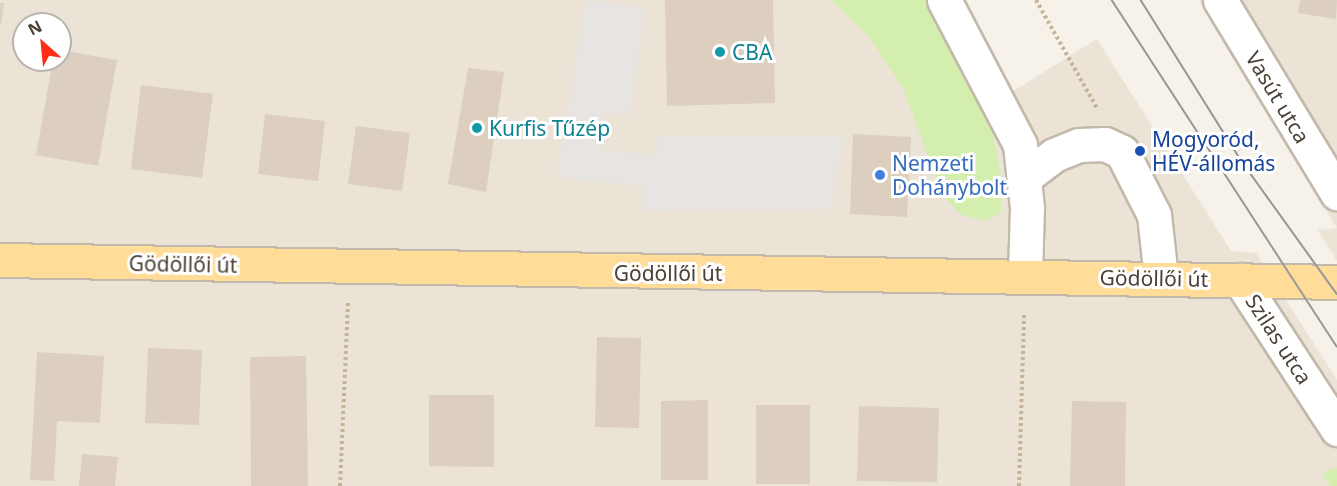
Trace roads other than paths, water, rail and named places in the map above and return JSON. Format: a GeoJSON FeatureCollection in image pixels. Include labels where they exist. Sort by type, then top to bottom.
{"type":"FeatureCollection","features":[{"type":"Feature","properties":{"kind":"main road","name":"Gödöllői út"},"geometry":{"type":"LineString","coordinates":[[0,260],[349,267],[1161,277],[1337,282]]}},
{"type":"Feature","properties":{"kind":"street"},"geometry":{"type":"LineString","coordinates":[[944,0],[1011,123],[1020,145],[1025,177],[1026,276]]}},
{"type":"Feature","properties":{"kind":"street","name":"Vasút utca"},"geometry":{"type":"LineString","coordinates":[[1220,0],[1337,193]]}},
{"type":"Feature","properties":{"kind":"street"},"geometry":{"type":"LineString","coordinates":[[1025,177],[1054,155],[1079,145],[1106,144],[1122,152],[1154,215],[1161,277]]}},
{"type":"Feature","properties":{"kind":"street","name":"Szilas utca"},"geometry":{"type":"LineString","coordinates":[[1240,280],[1337,429]]}},
{"type":"Feature","properties":{"kind":"tram line"},"geometry":{"type":"LineString","coordinates":[[1112,0],[1337,346]]}},
{"type":"Feature","properties":{"kind":"tram line"},"geometry":{"type":"LineString","coordinates":[[1141,0],[1243,163],[1337,294]]}},
{"type":"Feature","properties":{"kind":"place","name":"CBA"},"geometry":{"type":"Point","coordinates":[720,52]}},
{"type":"Feature","properties":{"kind":"place","name":"Kurfis Tűzép"},"geometry":{"type":"Point","coordinates":[477,128]}},
{"type":"Feature","properties":{"kind":"place","name":"Mogyoród, HÉV-állomás"},"geometry":{"type":"Point","coordinates":[1140,151]}},
{"type":"Feature","properties":{"kind":"place","name":"Nemzeti Dohánybolt"},"geometry":{"type":"Point","coordinates":[880,175]}}]}
